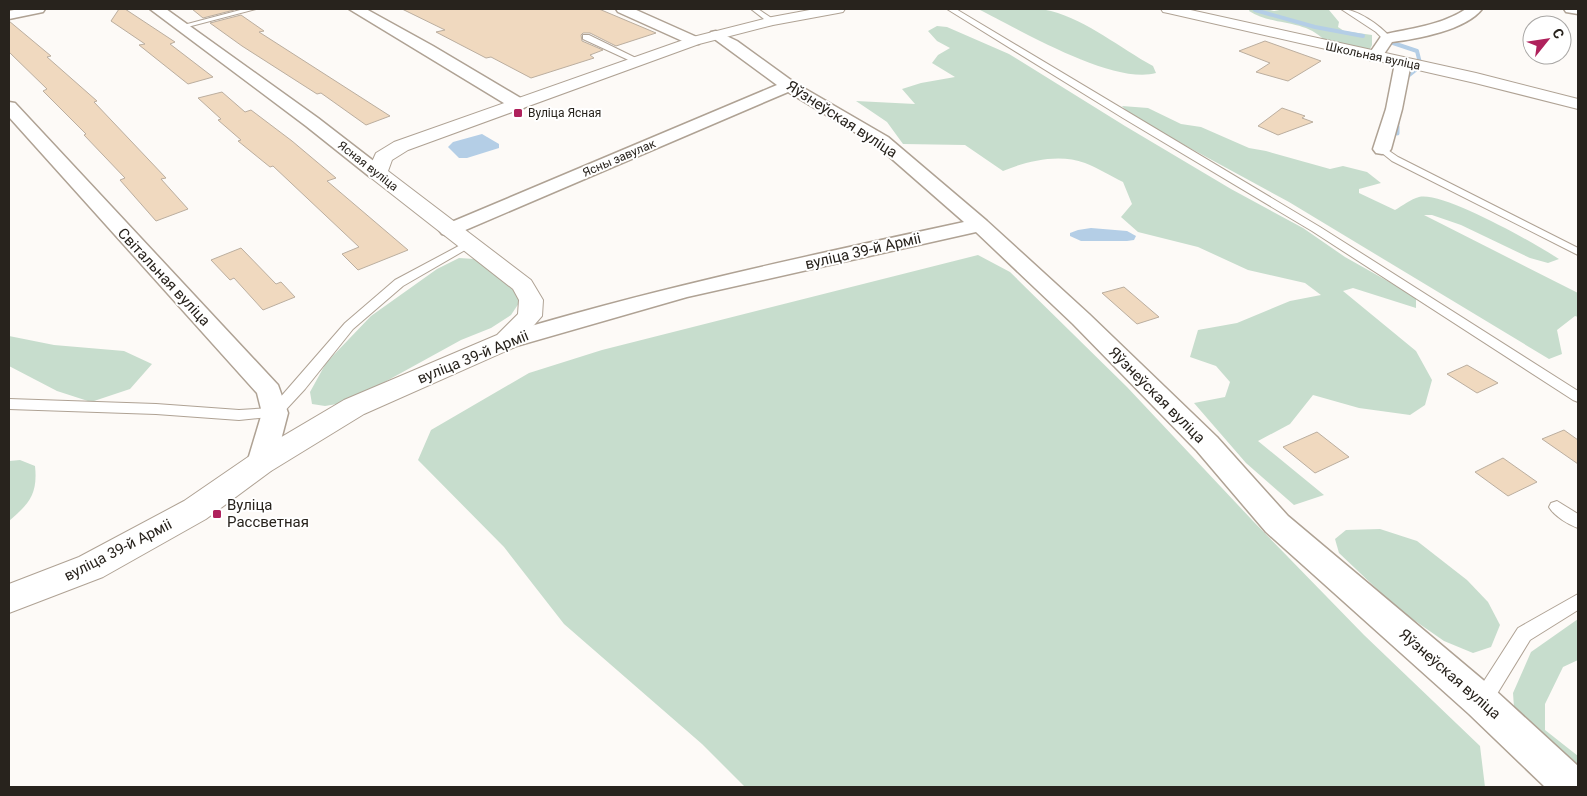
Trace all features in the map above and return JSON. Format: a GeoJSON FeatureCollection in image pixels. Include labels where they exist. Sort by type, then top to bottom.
{"type":"FeatureCollection","features":[{"type":"Feature","properties":{"kind":"street"},"geometry":{"type":"LineString","coordinates":[[9,15],[38,9]]}},
{"type":"Feature","properties":{"kind":"street","name":"Ясная вуліца"},"geometry":{"type":"LineString","coordinates":[[157,9],[312,122],[449,230],[523,285],[531,300],[530,316],[506,341]]}},
{"type":"Feature","properties":{"kind":"street"},"geometry":{"type":"LineString","coordinates":[[356,9],[428,49],[518,104]]}},
{"type":"Feature","properties":{"kind":"street","name":"Яўзнеўская вуліца"},"geometry":{"type":"LineString","coordinates":[[623,9],[705,38],[732,44],[789,86],[882,141],[980,225],[1081,319],[1207,444],[1277,524],[1482,702],[1573,787]]}},
{"type":"Feature","properties":{"kind":"street"},"geometry":{"type":"LineString","coordinates":[[377,173],[383,157],[401,146],[638,61],[705,38],[772,21],[838,9]]}},
{"type":"Feature","properties":{"kind":"street","name":"Школьная вуліца"},"geometry":{"type":"LineString","coordinates":[[1168,9],[1374,57],[1476,78],[1578,104]]}},
{"type":"Feature","properties":{"kind":"street"},"geometry":{"type":"LineString","coordinates":[[1374,57],[1387,38],[1412,35],[1465,17],[1475,9]]}},
{"type":"Feature","properties":{"kind":"street"},"geometry":{"type":"LineString","coordinates":[[1571,9],[1578,10]]}},
{"type":"Feature","properties":{"kind":"street"},"geometry":{"type":"LineString","coordinates":[[1382,149],[1394,109],[1403,63]]}},
{"type":"Feature","properties":{"kind":"street","name":"Ясны завулак"},"geometry":{"type":"LineString","coordinates":[[449,230],[789,86]]}},
{"type":"Feature","properties":{"kind":"street","name":"Світальная вуліца"},"geometry":{"type":"LineString","coordinates":[[9,107],[97,205],[243,361],[269,391],[275,413]]}},
{"type":"Feature","properties":{"kind":"street","name":"вуліца 39-й Арміі"},"geometry":{"type":"LineString","coordinates":[[9,599],[99,562],[195,510],[261,463],[354,407],[506,341],[576,318],[699,288],[980,225]]}},
{"type":"Feature","properties":{"kind":"street"},"geometry":{"type":"LineString","coordinates":[[261,463],[275,413]]}},
{"type":"Feature","properties":{"kind":"lane"},"geometry":{"type":"LineString","coordinates":[[180,27],[252,9]]}},
{"type":"Feature","properties":{"kind":"lane"},"geometry":{"type":"LineString","coordinates":[[754,9],[772,21]]}},
{"type":"Feature","properties":{"kind":"lane"},"geometry":{"type":"LineString","coordinates":[[951,9],[1316,229],[1578,397]]}},
{"type":"Feature","properties":{"kind":"lane"},"geometry":{"type":"LineString","coordinates":[[1344,9],[1378,30],[1387,38]]}},
{"type":"Feature","properties":{"kind":"lane"},"geometry":{"type":"LineString","coordinates":[[586,37],[638,61]]}},
{"type":"Feature","properties":{"kind":"lane"},"geometry":{"type":"LineString","coordinates":[[1382,149],[1395,159],[1578,252]]}},
{"type":"Feature","properties":{"kind":"lane"},"geometry":{"type":"LineString","coordinates":[[9,404],[156,409],[239,415],[275,413],[300,386],[349,326],[399,283],[468,244]]}},
{"type":"Feature","properties":{"kind":"lane"},"geometry":{"type":"LineString","coordinates":[[1557,507],[1578,522]]}},
{"type":"Feature","properties":{"kind":"lane"},"geometry":{"type":"LineString","coordinates":[[1482,702],[1524,634],[1578,600]]}},
{"type":"Feature","properties":{"kind":"green space"},"geometry":{"type":"Polygon","coordinates":[[[1033,8],[1065,15],[1091,28],[1153,66],[1156,73],[1137,75],[1115,71],[1091,63],[1066,53],[978,9],[1033,8]]]}},
{"type":"Feature","properties":{"kind":"green space"},"geometry":{"type":"Polygon","coordinates":[[[1250,9],[1274,11],[1285,9],[1329,9],[1339,22],[1338,27],[1344,31],[1372,35],[1372,45],[1369,51],[1324,40],[1308,29],[1258,16],[1249,11],[1250,9]]]}},
{"type":"Feature","properties":{"kind":"green space"},"geometry":{"type":"Polygon","coordinates":[[[937,26],[947,27],[1009,54],[1125,126],[1231,189],[1303,228],[1345,257],[1416,297],[1416,308],[1353,288],[1343,291],[1416,351],[1432,380],[1425,405],[1410,415],[1359,408],[1313,395],[1290,424],[1258,441],[1324,495],[1294,505],[1246,463],[1194,403],[1225,397],[1230,382],[1216,366],[1190,357],[1198,330],[1237,323],[1290,301],[1321,295],[1305,283],[1248,270],[1198,247],[1138,232],[1121,217],[1132,204],[1123,182],[1085,163],[1054,158],[1033,161],[1003,171],[965,145],[903,144],[887,122],[856,101],[915,104],[902,89],[921,83],[955,77],[932,63],[938,55],[950,48],[937,41],[928,31],[937,26]]]}},
{"type":"Feature","properties":{"kind":"green space"},"geometry":{"type":"Polygon","coordinates":[[[1122,106],[1148,108],[1181,124],[1201,127],[1249,148],[1330,169],[1343,166],[1367,172],[1381,183],[1359,189],[1359,193],[1395,210],[1416,198],[1431,197],[1468,210],[1531,242],[1559,259],[1548,263],[1530,258],[1461,225],[1432,215],[1424,215],[1578,293],[1578,317],[1575,316],[1557,330],[1562,354],[1549,359],[1289,202],[1131,116],[1122,106]]]}},
{"type":"Feature","properties":{"kind":"green space"},"geometry":{"type":"Polygon","coordinates":[[[978,255],[1010,272],[1127,387],[1364,635],[1480,746],[1485,787],[745,787],[702,744],[564,624],[504,547],[418,460],[431,430],[529,373],[602,350],[978,255]]]}},
{"type":"Feature","properties":{"kind":"green space"},"geometry":{"type":"Polygon","coordinates":[[[459,258],[475,259],[518,294],[519,303],[511,315],[491,328],[461,340],[343,403],[325,406],[312,404],[310,392],[326,363],[371,316],[437,269],[459,258]]]}},
{"type":"Feature","properties":{"kind":"green space"},"geometry":{"type":"Polygon","coordinates":[[[9,336],[54,345],[124,351],[152,364],[130,389],[91,402],[57,391],[9,366],[9,336]]]}},
{"type":"Feature","properties":{"kind":"green space"},"geometry":{"type":"Polygon","coordinates":[[[20,460],[35,466],[35,484],[27,504],[9,521],[9,461],[20,460]]]}},
{"type":"Feature","properties":{"kind":"green space"},"geometry":{"type":"Polygon","coordinates":[[[1380,529],[1417,541],[1467,580],[1488,602],[1500,625],[1491,647],[1473,653],[1444,641],[1398,609],[1339,553],[1335,539],[1346,530],[1380,529]]]}},
{"type":"Feature","properties":{"kind":"green space"},"geometry":{"type":"Polygon","coordinates":[[[1578,619],[1578,660],[1563,667],[1545,704],[1545,730],[1578,756],[1578,767],[1571,771],[1515,722],[1513,693],[1531,652],[1578,619]]]}},
{"type":"Feature","properties":{"kind":"water"},"geometry":{"type":"Polygon","coordinates":[[[482,134],[499,144],[499,148],[467,158],[459,158],[448,147],[453,142],[482,134]]]}},
{"type":"Feature","properties":{"kind":"water"},"geometry":{"type":"Polygon","coordinates":[[[1091,228],[1127,231],[1136,236],[1134,240],[1127,241],[1081,241],[1070,236],[1070,233],[1091,228]]]}},
{"type":"Feature","properties":{"kind":"building"},"geometry":{"type":"Polygon","coordinates":[[[119,9],[125,9],[175,42],[170,44],[213,77],[188,84],[139,45],[145,44],[111,21],[119,9]]]}},
{"type":"Feature","properties":{"kind":"building"},"geometry":{"type":"Polygon","coordinates":[[[192,9],[233,9],[234,10],[203,18],[192,9]]]}},
{"type":"Feature","properties":{"kind":"building"},"geometry":{"type":"Polygon","coordinates":[[[402,9],[599,9],[656,33],[616,46],[590,33],[583,33],[581,35],[582,41],[603,50],[590,55],[594,58],[531,78],[491,57],[486,58],[436,32],[445,30],[402,9]]]}},
{"type":"Feature","properties":{"kind":"building"},"geometry":{"type":"Polygon","coordinates":[[[241,15],[264,31],[259,32],[390,116],[366,125],[321,93],[317,94],[210,23],[241,15]]]}},
{"type":"Feature","properties":{"kind":"building"},"geometry":{"type":"Polygon","coordinates":[[[9,21],[51,56],[47,57],[97,101],[94,102],[166,178],[161,179],[188,209],[156,221],[120,180],[125,178],[84,135],[86,134],[43,91],[47,89],[9,52],[9,21]]]}},
{"type":"Feature","properties":{"kind":"building"},"geometry":{"type":"Polygon","coordinates":[[[1265,41],[1321,61],[1288,81],[1256,72],[1270,63],[1239,51],[1265,41]]]}},
{"type":"Feature","properties":{"kind":"building"},"geometry":{"type":"Polygon","coordinates":[[[222,92],[245,112],[251,110],[336,178],[327,181],[408,250],[358,270],[342,254],[359,247],[273,166],[270,167],[238,141],[241,140],[218,120],[221,119],[198,98],[222,92]]]}},
{"type":"Feature","properties":{"kind":"building"},"geometry":{"type":"Polygon","coordinates":[[[1282,108],[1305,116],[1302,118],[1313,122],[1278,135],[1258,126],[1282,108]]]}},
{"type":"Feature","properties":{"kind":"building"},"geometry":{"type":"Polygon","coordinates":[[[241,248],[276,284],[281,282],[295,297],[263,310],[234,278],[230,280],[211,260],[241,248]]]}},
{"type":"Feature","properties":{"kind":"building"},"geometry":{"type":"Polygon","coordinates":[[[1124,287],[1159,317],[1137,324],[1102,293],[1124,287]]]}},
{"type":"Feature","properties":{"kind":"building"},"geometry":{"type":"Polygon","coordinates":[[[1467,365],[1498,383],[1477,393],[1447,374],[1467,365]]]}},
{"type":"Feature","properties":{"kind":"building"},"geometry":{"type":"Polygon","coordinates":[[[1564,430],[1578,440],[1578,464],[1542,439],[1564,430]]]}},
{"type":"Feature","properties":{"kind":"building"},"geometry":{"type":"Polygon","coordinates":[[[1317,432],[1349,457],[1315,473],[1283,447],[1317,432]]]}},
{"type":"Feature","properties":{"kind":"building"},"geometry":{"type":"Polygon","coordinates":[[[1503,458],[1537,482],[1508,496],[1475,472],[1503,458]]]}},
{"type":"Feature","properties":{"kind":"waterway"},"geometry":{"type":"LineString","coordinates":[[1255,10],[1315,27],[1363,36]]}},
{"type":"Feature","properties":{"kind":"waterway"},"geometry":{"type":"LineString","coordinates":[[1384,40],[1417,51],[1420,63]]}},
{"type":"Feature","properties":{"kind":"waterway"},"geometry":{"type":"LineString","coordinates":[[1403,80],[1418,68]]}},
{"type":"Feature","properties":{"kind":"waterway"},"geometry":{"type":"LineString","coordinates":[[1397,128],[1398,117]]}},
{"type":"Feature","properties":{"kind":"waterway"},"geometry":{"type":"LineString","coordinates":[[1397,128],[1397,133]]}},
{"type":"Feature","properties":{"kind":"place","name":"Вуліца Ясная"},"geometry":{"type":"Point","coordinates":[518,113]}},
{"type":"Feature","properties":{"kind":"place","name":"Вуліца Рассветная"},"geometry":{"type":"Point","coordinates":[217,514]}}]}
